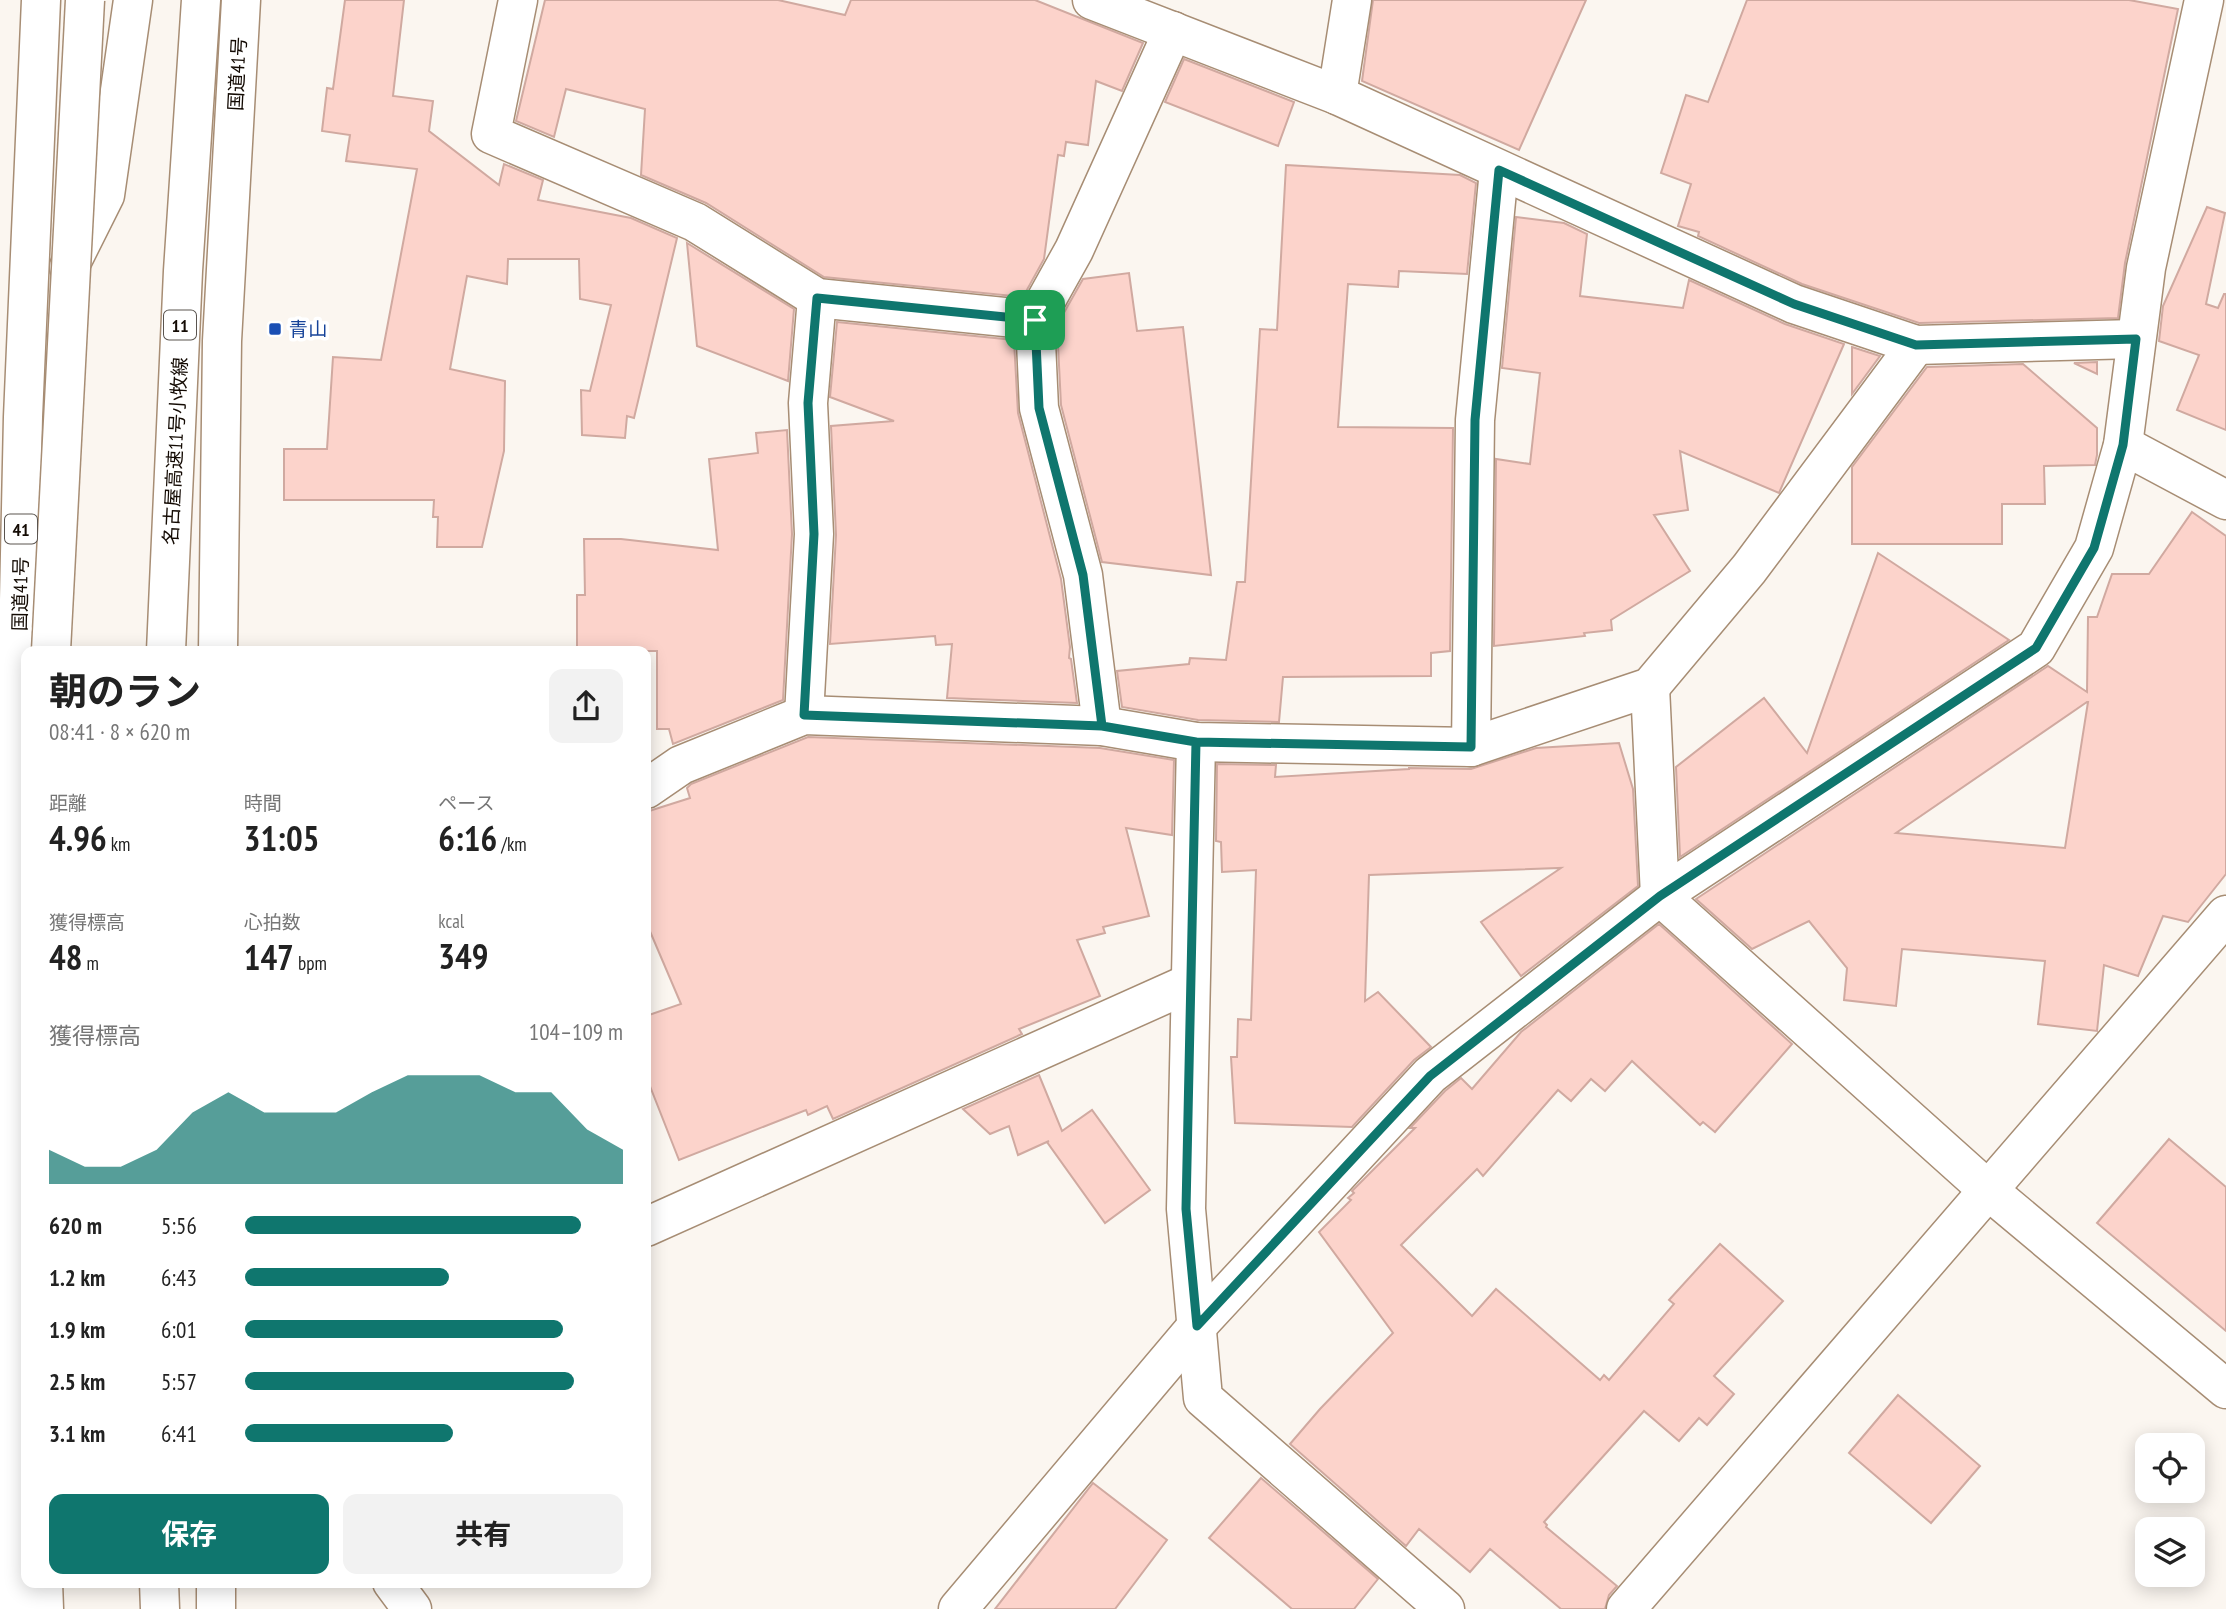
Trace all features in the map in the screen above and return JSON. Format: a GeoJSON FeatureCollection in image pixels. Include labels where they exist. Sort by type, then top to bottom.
{"type":"FeatureCollection","features":[{"type":"Feature","properties":{"kind":"main road","name":"国道41号"},"geometry":{"type":"LineString","coordinates":[[34,646],[12,422],[41,0]]}},
{"type":"Feature","properties":{"kind":"main road"},"geometry":{"type":"LineString","coordinates":[[36,646],[85,0]]}},
{"type":"Feature","properties":{"kind":"main road"},"geometry":{"type":"LineString","coordinates":[[34,646],[53,299],[105,195],[134,0]]}},
{"type":"Feature","properties":{"kind":"main road","name":"名古屋高速11号小牧線"},"geometry":{"type":"LineString","coordinates":[[166,646],[183,271],[201,0]]}},
{"type":"Feature","properties":{"kind":"main road","name":"国道41号"},"geometry":{"type":"LineString","coordinates":[[218,646],[222,341],[241,0]]}},
{"type":"Feature","properties":{"kind":"main road"},"geometry":{"type":"LineString","coordinates":[[518,0],[491,134],[695,222],[817,298],[1035,320]]}},
{"type":"Feature","properties":{"kind":"main road"},"geometry":{"type":"LineString","coordinates":[[1092,0],[1337,95],[1794,304],[1916,345],[2136,339]]}},
{"type":"Feature","properties":{"kind":"main road"},"geometry":{"type":"LineString","coordinates":[[1337,95],[1352,0]]}},
{"type":"Feature","properties":{"kind":"main road"},"geometry":{"type":"LineString","coordinates":[[958,1609],[1197,1326],[1430,1076],[1660,896],[2036,648],[2094,548],[2123,445],[2146,268],[2204,0]]}},
{"type":"Feature","properties":{"kind":"main road"},"geometry":{"type":"LineString","coordinates":[[1102,726],[1083,575],[1039,408],[1035,320],[1074,250],[1172,31]]}},
{"type":"Feature","properties":{"kind":"main road"},"geometry":{"type":"LineString","coordinates":[[1471,747],[1475,420],[1499,170]]}},
{"type":"Feature","properties":{"kind":"main road"},"geometry":{"type":"LineString","coordinates":[[804,715],[814,534],[808,403],[817,298]]}},
{"type":"Feature","properties":{"kind":"main road"},"geometry":{"type":"LineString","coordinates":[[651,786],[681,765],[804,715],[1102,726],[1196,742],[1471,747],[1650,687],[1749,569],[1916,345]]}},
{"type":"Feature","properties":{"kind":"main road"},"geometry":{"type":"LineString","coordinates":[[2123,445],[2226,500]]}},
{"type":"Feature","properties":{"kind":"main road"},"geometry":{"type":"LineString","coordinates":[[1650,687],[1660,896],[1989,1191],[2226,1389]]}},
{"type":"Feature","properties":{"kind":"main road"},"geometry":{"type":"LineString","coordinates":[[1196,742],[1186,1209],[1203,1398],[1445,1609]]}},
{"type":"Feature","properties":{"kind":"main road","name":"国道41号"},"geometry":{"type":"LineString","coordinates":[[12,1609],[5,1052],[21,841]]}},
{"type":"Feature","properties":{"kind":"main road"},"geometry":{"type":"LineString","coordinates":[[1626,1609],[2226,915]]}},
{"type":"Feature","properties":{"kind":"main road"},"geometry":{"type":"LineString","coordinates":[[651,1225],[1190,983]]}},
{"type":"Feature","properties":{"kind":"main road"},"geometry":{"type":"LineString","coordinates":[[43,1588],[44,1609]]}},
{"type":"Feature","properties":{"kind":"main road"},"geometry":{"type":"LineString","coordinates":[[159,1588],[160,1609]]}},
{"type":"Feature","properties":{"kind":"main road"},"geometry":{"type":"LineString","coordinates":[[216,1588],[216,1609]]}},
{"type":"Feature","properties":{"kind":"main road"},"geometry":{"type":"LineString","coordinates":[[396,1588],[412,1609]]}},
{"type":"Feature","properties":{"kind":"building"},"geometry":{"type":"Polygon","coordinates":[[[345,0],[404,0],[393,96],[433,101],[429,131],[499,185],[504,164],[543,180],[538,200],[631,218],[677,238],[634,418],[627,416],[625,438],[582,435],[581,390],[590,391],[611,305],[580,299],[579,259],[508,259],[507,284],[467,276],[450,369],[505,381],[504,451],[482,547],[437,547],[438,517],[433,517],[434,500],[284,500],[284,449],[327,449],[333,357],[381,360],[417,169],[346,161],[350,135],[322,131],[327,88],[333,89],[345,0]]]}},
{"type":"Feature","properties":{"kind":"building"},"geometry":{"type":"Polygon","coordinates":[[[545,0],[778,0],[845,15],[851,0],[1035,0],[1143,43],[1122,91],[1096,81],[1088,145],[1066,142],[1064,156],[1058,155],[1044,259],[1023,297],[824,277],[706,203],[641,175],[645,109],[566,89],[554,137],[516,121],[545,0]]]}},
{"type":"Feature","properties":{"kind":"building"},"geometry":{"type":"Polygon","coordinates":[[[1373,0],[1586,0],[1519,150],[1362,81],[1373,0]]]}},
{"type":"Feature","properties":{"kind":"building"},"geometry":{"type":"Polygon","coordinates":[[[1747,0],[2129,0],[2178,9],[2125,263],[2118,318],[1919,323],[1802,284],[1698,236],[1699,232],[1678,226],[1691,184],[1661,173],[1686,95],[1708,102],[1747,0]]]}},
{"type":"Feature","properties":{"kind":"building"},"geometry":{"type":"Polygon","coordinates":[[[1184,59],[1294,102],[1278,146],[1165,102],[1184,59]]]}},
{"type":"Feature","properties":{"kind":"building"},"geometry":{"type":"Polygon","coordinates":[[[1286,165],[1460,175],[1476,183],[1467,274],[1399,271],[1398,287],[1348,284],[1338,427],[1453,428],[1450,651],[1431,653],[1431,676],[1283,677],[1279,722],[1198,720],[1122,707],[1117,671],[1189,664],[1190,658],[1226,660],[1237,582],[1245,582],[1260,329],[1277,330],[1286,165]]]}},
{"type":"Feature","properties":{"kind":"building"},"geometry":{"type":"Polygon","coordinates":[[[2207,207],[2225,213],[2206,304],[2218,308],[2226,294],[2226,430],[2177,410],[2199,355],[2159,341],[2163,306],[2207,207]]]}},
{"type":"Feature","properties":{"kind":"building"},"geometry":{"type":"Polygon","coordinates":[[[1516,217],[1564,223],[1587,234],[1580,296],[1683,308],[1689,280],[1785,324],[1844,344],[1779,493],[1680,451],[1688,510],[1654,515],[1690,571],[1611,620],[1612,630],[1584,633],[1585,636],[1494,646],[1496,459],[1530,464],[1540,373],[1502,368],[1516,217]]]}},
{"type":"Feature","properties":{"kind":"building"},"geometry":{"type":"Polygon","coordinates":[[[687,243],[794,309],[788,381],[697,346],[687,243]]]}},
{"type":"Feature","properties":{"kind":"building"},"geometry":{"type":"Polygon","coordinates":[[[1129,273],[1137,331],[1183,327],[1211,575],[1102,562],[1061,405],[1057,325],[1083,279],[1129,273]]]}},
{"type":"Feature","properties":{"kind":"building"},"geometry":{"type":"Polygon","coordinates":[[[837,322],[1014,340],[1018,413],[1061,579],[1070,647],[1069,658],[1077,703],[947,698],[952,644],[936,645],[935,636],[830,644],[836,535],[831,426],[894,421],[830,397],[837,322]]]}},
{"type":"Feature","properties":{"kind":"building"},"geometry":{"type":"Polygon","coordinates":[[[1852,347],[1880,356],[1852,394],[1852,347]]]}},
{"type":"Feature","properties":{"kind":"building"},"geometry":{"type":"Polygon","coordinates":[[[2097,362],[2097,374],[2074,363],[2097,362]]]}},
{"type":"Feature","properties":{"kind":"building"},"geometry":{"type":"Polygon","coordinates":[[[2023,364],[2097,428],[2095,465],[2044,466],[2045,504],[2002,504],[2002,544],[1852,544],[1852,467],[1927,367],[2023,364]]]}},
{"type":"Feature","properties":{"kind":"building"},"geometry":{"type":"Polygon","coordinates":[[[787,430],[792,534],[783,700],[673,744],[669,729],[657,729],[657,651],[651,651],[651,646],[577,646],[577,595],[585,595],[584,539],[621,539],[718,550],[709,459],[758,453],[756,433],[787,430]]]}},
{"type":"Feature","properties":{"kind":"building"},"geometry":{"type":"Polygon","coordinates":[[[2192,512],[2226,536],[2226,874],[2188,922],[2163,916],[2138,976],[2104,965],[2097,1031],[2038,1024],[2045,961],[1902,949],[1896,1006],[1844,1000],[1847,968],[1809,921],[1752,949],[1696,899],[2048,666],[2087,692],[2088,617],[2097,617],[2112,574],[2149,574],[2192,512]],[[2088,702],[1896,833],[2065,848],[2088,702]]]}},
{"type":"Feature","properties":{"kind":"building"},"geometry":{"type":"Polygon","coordinates":[[[1878,553],[2009,640],[1680,857],[1676,767],[1764,698],[1807,753],[1878,553]]]}},
{"type":"Feature","properties":{"kind":"building"},"geometry":{"type":"Polygon","coordinates":[[[808,737],[1100,748],[1174,760],[1172,835],[1126,828],[1149,916],[1103,927],[1105,933],[1077,940],[1100,996],[1019,1029],[1022,1034],[833,1119],[827,1106],[808,1115],[806,1110],[679,1160],[651,1089],[651,1014],[681,1004],[651,934],[651,810],[690,798],[687,788],[691,784],[808,737]]]}},
{"type":"Feature","properties":{"kind":"building"},"geometry":{"type":"Polygon","coordinates":[[[1619,743],[1633,789],[1638,886],[1521,976],[1481,922],[1561,868],[1369,875],[1365,1001],[1378,992],[1431,1047],[1414,1060],[1352,1127],[1235,1123],[1231,1057],[1237,1057],[1238,1019],[1251,1020],[1256,870],[1222,872],[1221,842],[1216,841],[1217,764],[1276,765],[1275,777],[1409,768],[1471,769],[1536,748],[1619,743]]]}},
{"type":"Feature","properties":{"kind":"building"},"geometry":{"type":"Polygon","coordinates":[[[1659,924],[1792,1044],[1715,1132],[1703,1122],[1700,1125],[1632,1061],[1605,1091],[1591,1079],[1571,1101],[1558,1090],[1483,1176],[1477,1169],[1401,1245],[1472,1316],[1496,1289],[1600,1380],[1604,1375],[1609,1380],[1674,1304],[1669,1300],[1720,1244],[1783,1301],[1714,1376],[1734,1394],[1707,1425],[1699,1418],[1679,1441],[1644,1411],[1544,1522],[1546,1527],[1617,1586],[1609,1595],[1605,1609],[1561,1609],[1490,1549],[1470,1572],[1419,1529],[1406,1546],[1290,1444],[1393,1333],[1319,1232],[1351,1200],[1348,1198],[1354,1193],[1352,1191],[1415,1128],[1410,1128],[1445,1091],[1461,1078],[1472,1089],[1521,1032],[1659,924]]]}},
{"type":"Feature","properties":{"kind":"building"},"geometry":{"type":"Polygon","coordinates":[[[1039,1075],[1062,1131],[1092,1110],[1150,1190],[1105,1223],[1047,1142],[1049,1141],[1018,1155],[1009,1126],[990,1134],[963,1109],[1039,1075]]]}},
{"type":"Feature","properties":{"kind":"building"},"geometry":{"type":"Polygon","coordinates":[[[2169,1139],[2226,1187],[2226,1331],[2097,1223],[2169,1139]]]}},
{"type":"Feature","properties":{"kind":"building"},"geometry":{"type":"Polygon","coordinates":[[[1898,1395],[1980,1466],[1931,1523],[1849,1453],[1898,1395]]]}},
{"type":"Feature","properties":{"kind":"building"},"geometry":{"type":"Polygon","coordinates":[[[1261,1478],[1378,1579],[1354,1609],[1292,1609],[1209,1538],[1261,1478]]]}},
{"type":"Feature","properties":{"kind":"building"},"geometry":{"type":"Polygon","coordinates":[[[1093,1483],[1167,1540],[1115,1609],[995,1609],[1093,1483]]]}},
{"type":"Feature","properties":{"kind":"place","name":"青山"},"geometry":{"type":"Point","coordinates":[275,329]}},
{"type":"Feature","properties":{"kind":"route"},"geometry":{"type":"LineString","coordinates":[[1035,320],[817,298],[808,403],[814,534],[804,715],[1102,726],[1196,742],[1471,747],[1475,420],[1499,170],[1794,304],[1916,345],[2136,339],[2123,445],[2094,548],[2036,648],[1660,896],[1430,1076],[1197,1326],[1186,1209],[1196,742],[1102,726],[1083,575],[1039,408],[1035,320]]}}]}
